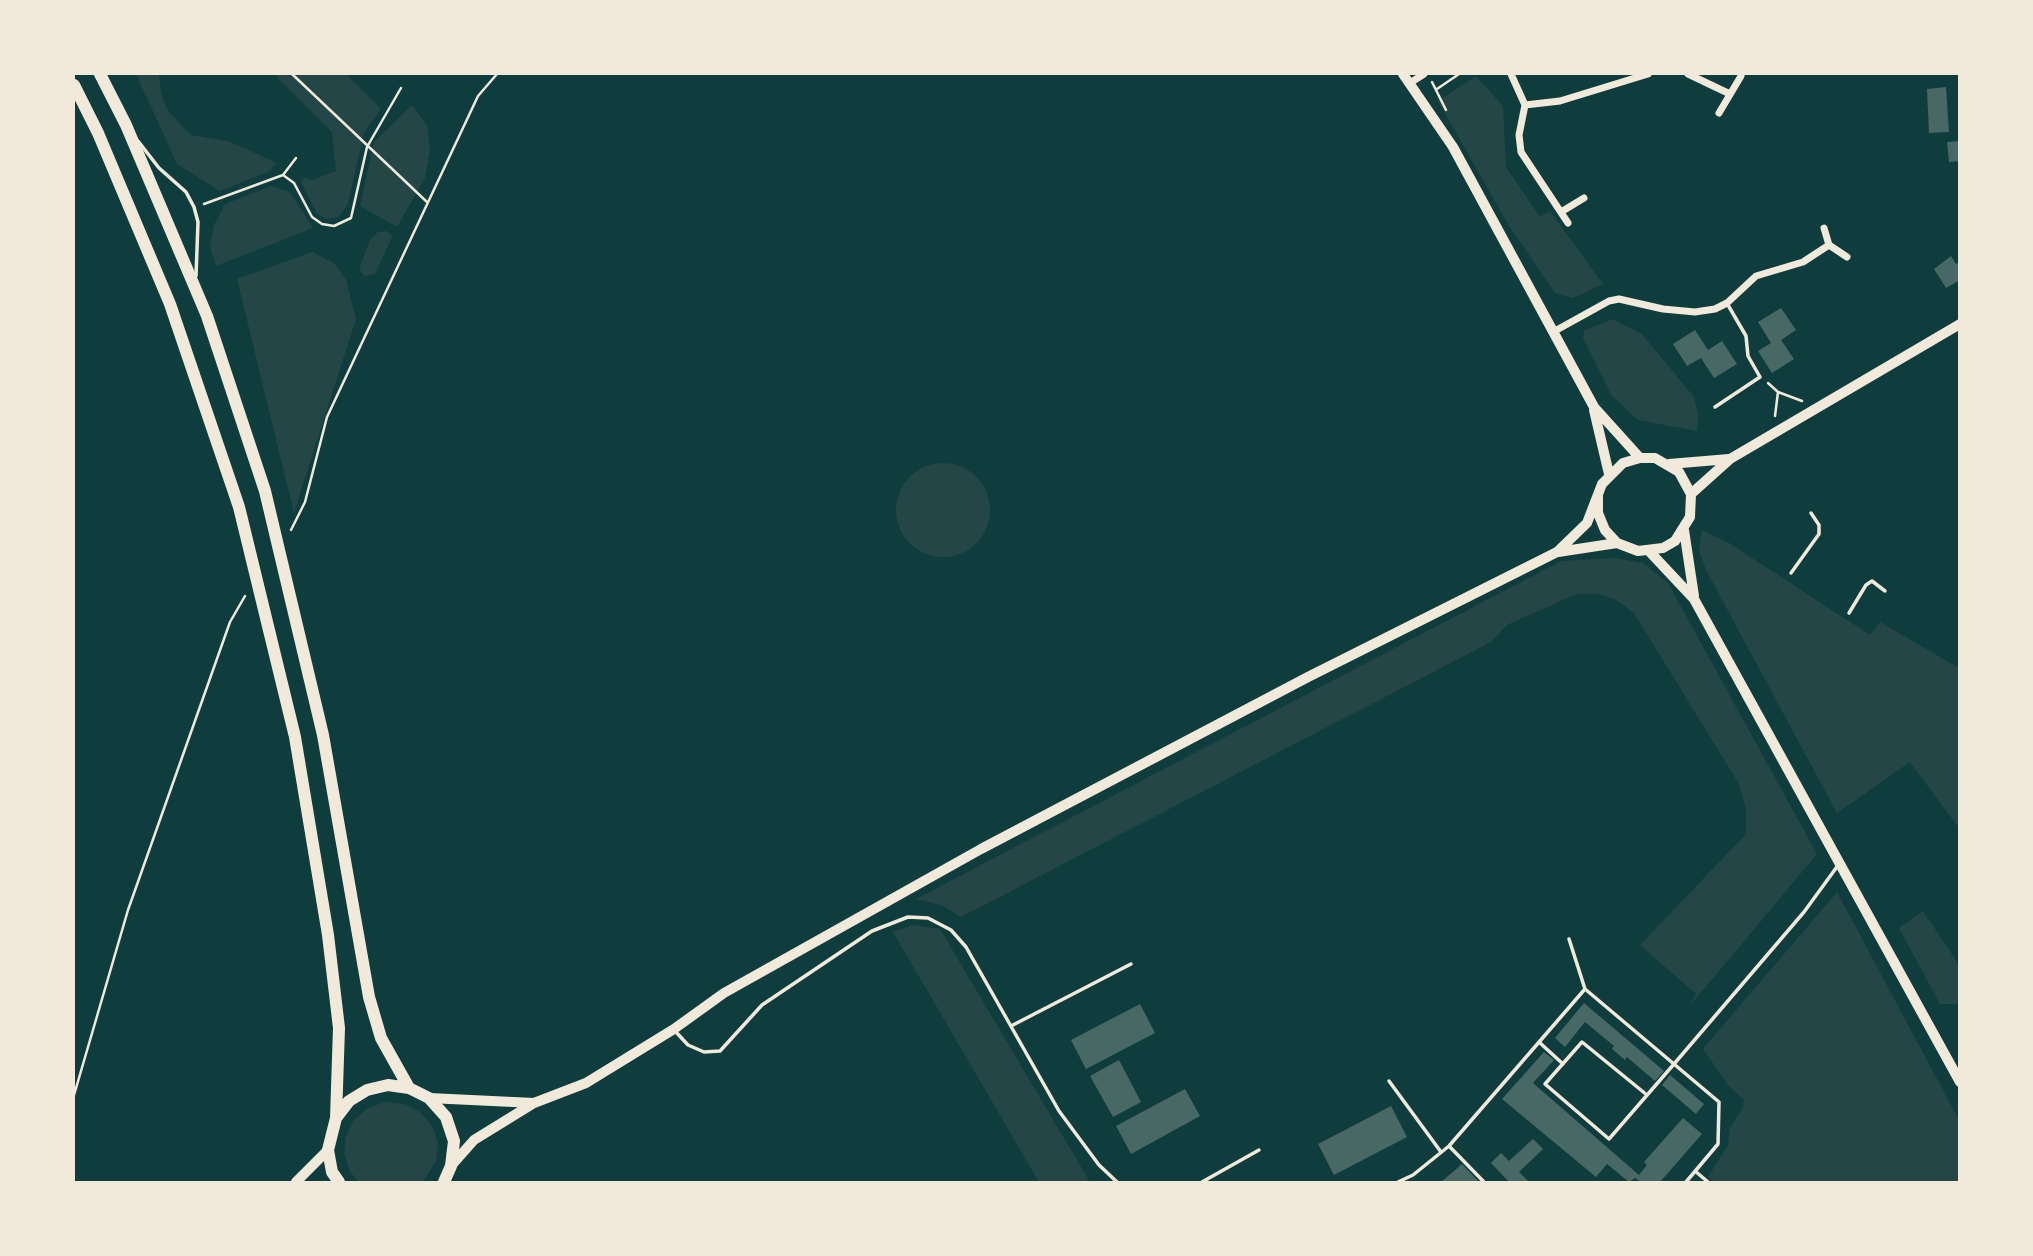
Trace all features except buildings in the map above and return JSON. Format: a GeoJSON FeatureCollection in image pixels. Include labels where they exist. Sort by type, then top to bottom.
{"type":"FeatureCollection","features":[{"type":"Feature","properties":{"kind":"highway"},"geometry":{"type":"LineString","coordinates":[[100,74],[126,125],[195,287],[265,491],[323,735],[369,997],[381,1038],[409,1088]]}},
{"type":"Feature","properties":{"kind":"highway"},"geometry":{"type":"LineString","coordinates":[[74,85],[98,133],[170,304],[239,508],[256,575],[295,737],[328,935],[339,1028],[335,1118],[328,1150],[332,1172],[339,1182]]}},
{"type":"Feature","properties":{"kind":"highway"},"geometry":{"type":"LineString","coordinates":[[335,1118],[349,1101],[367,1090],[388,1085],[409,1088],[429,1098],[446,1117],[454,1141],[451,1166],[444,1182]]}},
{"type":"Feature","properties":{"kind":"main road"},"geometry":{"type":"LineString","coordinates":[[1403,74],[1453,147],[1594,407],[1640,458]]}},
{"type":"Feature","properties":{"kind":"main road"},"geometry":{"type":"LineString","coordinates":[[1690,494],[1730,459],[1959,324]]}},
{"type":"Feature","properties":{"kind":"main road"},"geometry":{"type":"LineString","coordinates":[[1594,407],[1609,474]]}},
{"type":"Feature","properties":{"kind":"main road"},"geometry":{"type":"LineString","coordinates":[[451,1166],[474,1140],[534,1103],[586,1083],[674,1029],[724,993],[981,849],[1308,677],[1557,552],[1587,523],[1609,474],[1623,463],[1640,458],[1669,464],[1730,459]]}},
{"type":"Feature","properties":{"kind":"main road"},"geometry":{"type":"LineString","coordinates":[[1557,552],[1617,543],[1638,551],[1649,551],[1675,541],[1685,530],[1690,517],[1690,494],[1679,472],[1669,464]]}},
{"type":"Feature","properties":{"kind":"main road"},"geometry":{"type":"LineString","coordinates":[[1598,496],[1602,522],[1617,543]]}},
{"type":"Feature","properties":{"kind":"main road"},"geometry":{"type":"LineString","coordinates":[[1685,530],[1694,598]]}},
{"type":"Feature","properties":{"kind":"main road"},"geometry":{"type":"LineString","coordinates":[[1649,551],[1694,598],[1959,1082]]}},
{"type":"Feature","properties":{"kind":"main road"},"geometry":{"type":"LineString","coordinates":[[429,1098],[534,1103]]}},
{"type":"Feature","properties":{"kind":"main road"},"geometry":{"type":"LineString","coordinates":[[296,1182],[328,1150]]}},
{"type":"Feature","properties":{"kind":"street"},"geometry":{"type":"LineString","coordinates":[[1410,83],[1424,74]]}},
{"type":"Feature","properties":{"kind":"street"},"geometry":{"type":"LineString","coordinates":[[1511,74],[1525,105],[1520,135],[1521,152],[1568,223]]}},
{"type":"Feature","properties":{"kind":"street"},"geometry":{"type":"LineString","coordinates":[[1525,105],[1560,101],[1648,74]]}},
{"type":"Feature","properties":{"kind":"street"},"geometry":{"type":"LineString","coordinates":[[1688,74],[1730,94]]}},
{"type":"Feature","properties":{"kind":"street"},"geometry":{"type":"LineString","coordinates":[[1719,113],[1741,76]]}},
{"type":"Feature","properties":{"kind":"street"},"geometry":{"type":"LineString","coordinates":[[1561,212],[1584,198]]}},
{"type":"Feature","properties":{"kind":"street"},"geometry":{"type":"LineString","coordinates":[[1824,228],[1829,246],[1847,257]]}},
{"type":"Feature","properties":{"kind":"street"},"geometry":{"type":"LineString","coordinates":[[1553,332],[1609,301],[1619,299],[1663,309],[1695,312],[1727,303],[1756,276],[1803,262],[1829,246]]}},
{"type":"Feature","properties":{"kind":"lane"},"geometry":{"type":"LineString","coordinates":[[126,125],[159,168],[186,192],[194,207],[198,222],[195,287]]}},
{"type":"Feature","properties":{"kind":"lane"},"geometry":{"type":"LineString","coordinates":[[1715,407],[1760,377],[1748,356],[1746,336],[1727,303]]}},
{"type":"Feature","properties":{"kind":"lane"},"geometry":{"type":"LineString","coordinates":[[1791,573],[1819,534],[1819,525],[1811,513]]}},
{"type":"Feature","properties":{"kind":"lane"},"geometry":{"type":"LineString","coordinates":[[1849,612],[1866,585],[1872,581],[1885,591]]}},
{"type":"Feature","properties":{"kind":"lane"},"geometry":{"type":"LineString","coordinates":[[1647,1095],[1582,1042],[1545,1084],[1609,1139],[1674,1064],[1804,912],[1840,863]]}},
{"type":"Feature","properties":{"kind":"lane"},"geometry":{"type":"LineString","coordinates":[[674,1029],[688,1045],[704,1052],[719,1051],[762,1005],[872,930],[908,917],[928,918],[951,930],[966,947],[1059,1111],[1099,1165],[1117,1182]]}},
{"type":"Feature","properties":{"kind":"lane"},"geometry":{"type":"LineString","coordinates":[[1569,939],[1585,989],[1719,1102],[1718,1144],[1686,1182]]}},
{"type":"Feature","properties":{"kind":"lane"},"geometry":{"type":"LineString","coordinates":[[1011,1026],[1132,964]]}},
{"type":"Feature","properties":{"kind":"lane"},"geometry":{"type":"LineString","coordinates":[[1398,1182],[1413,1175],[1449,1146],[1585,989]]}},
{"type":"Feature","properties":{"kind":"lane"},"geometry":{"type":"LineString","coordinates":[[1539,1042],[1563,1064]]}},
{"type":"Feature","properties":{"kind":"lane"},"geometry":{"type":"LineString","coordinates":[[1389,1081],[1441,1152]]}},
{"type":"Feature","properties":{"kind":"lane"},"geometry":{"type":"LineString","coordinates":[[1449,1146],[1484,1182]]}},
{"type":"Feature","properties":{"kind":"lane"},"geometry":{"type":"LineString","coordinates":[[1202,1182],[1259,1150]]}},
{"type":"Feature","properties":{"kind":"lane"},"geometry":{"type":"LineString","coordinates":[[1695,1171],[1708,1182]]}},
{"type":"Feature","properties":{"kind":"path"},"geometry":{"type":"LineString","coordinates":[[292,74],[427,202]]}},
{"type":"Feature","properties":{"kind":"path"},"geometry":{"type":"LineString","coordinates":[[305,502],[327,417],[478,96],[497,74]]}},
{"type":"Feature","properties":{"kind":"path"},"geometry":{"type":"LineString","coordinates":[[1437,89],[1458,74]]}},
{"type":"Feature","properties":{"kind":"path"},"geometry":{"type":"LineString","coordinates":[[284,175],[302,192],[312,217],[322,224],[342,224],[351,218],[367,147],[401,88]]}},
{"type":"Feature","properties":{"kind":"path"},"geometry":{"type":"LineString","coordinates":[[194,207],[284,175],[296,158]]}},
{"type":"Feature","properties":{"kind":"path"},"geometry":{"type":"LineString","coordinates":[[1760,377],[1778,392],[1803,402]]}},
{"type":"Feature","properties":{"kind":"path"},"geometry":{"type":"LineString","coordinates":[[1774,418],[1778,392]]}},
{"type":"Feature","properties":{"kind":"path"},"geometry":{"type":"LineString","coordinates":[[74,1096],[138,884],[230,622],[256,575]]}},
{"type":"Feature","properties":{"kind":"shaded area"},"geometry":{"type":"Polygon","coordinates":[[[136,74],[159,74],[161,94],[167,109],[190,135],[228,141],[277,163],[270,171],[220,191],[177,164],[136,74]]]}},
{"type":"Feature","properties":{"kind":"shaded area"},"geometry":{"type":"Polygon","coordinates":[[[274,74],[346,74],[381,109],[364,133],[348,204],[338,217],[327,219],[317,214],[301,182],[304,177],[312,180],[336,171],[332,132],[274,74]]]}},
{"type":"Feature","properties":{"kind":"shaded area"},"geometry":{"type":"Polygon","coordinates":[[[1476,76],[1503,106],[1506,167],[1540,217],[1550,211],[1603,284],[1573,298],[1555,293],[1508,224],[1438,101],[1476,76]]]}},
{"type":"Feature","properties":{"kind":"shaded area"},"geometry":{"type":"Polygon","coordinates":[[[412,105],[427,125],[430,150],[425,178],[397,227],[360,206],[374,142],[412,105]]]}},
{"type":"Feature","properties":{"kind":"shaded area"},"geometry":{"type":"Polygon","coordinates":[[[271,186],[290,192],[313,228],[216,266],[210,247],[214,225],[225,204],[271,186]]]}},
{"type":"Feature","properties":{"kind":"shaded area"},"geometry":{"type":"Polygon","coordinates":[[[386,231],[393,235],[375,274],[364,276],[359,269],[370,240],[378,232],[386,231]]]}},
{"type":"Feature","properties":{"kind":"shaded area"},"geometry":{"type":"Polygon","coordinates":[[[312,252],[334,263],[346,279],[356,319],[294,513],[237,279],[312,252]]]}},
{"type":"Feature","properties":{"kind":"shaded area"},"geometry":{"type":"Polygon","coordinates":[[[1612,319],[1641,333],[1694,397],[1698,414],[1697,431],[1638,420],[1611,395],[1583,338],[1584,331],[1612,319]]]}},
{"type":"Feature","properties":{"kind":"shaded area"},"geometry":{"type":"Polygon","coordinates":[[[943,463],[961,466],[976,477],[987,492],[990,510],[987,528],[976,543],[961,554],[943,557],[925,554],[910,543],[899,528],[896,510],[899,492],[910,477],[925,466],[943,463]]]}},
{"type":"Feature","properties":{"kind":"shaded area"},"geometry":{"type":"Polygon","coordinates":[[[1702,530],[1729,543],[1870,635],[1880,622],[1959,668],[1959,828],[1910,762],[1837,813],[1706,570],[1699,551],[1702,530]]]}},
{"type":"Feature","properties":{"kind":"shaded area"},"geometry":{"type":"Polygon","coordinates":[[[1614,558],[1643,563],[1668,583],[1817,854],[1689,1007],[1696,994],[1640,945],[1746,834],[1746,809],[1739,784],[1634,613],[1616,600],[1600,594],[1576,594],[1507,625],[1491,642],[961,917],[941,905],[916,899],[1561,561],[1614,558]]]}},
{"type":"Feature","properties":{"kind":"shaded area"},"geometry":{"type":"Polygon","coordinates":[[[1837,892],[1959,1120],[1959,1182],[1715,1182],[1708,1177],[1728,1145],[1730,1128],[1743,1107],[1744,1100],[1729,1086],[1703,1049],[1837,892]]]}},
{"type":"Feature","properties":{"kind":"shaded area"},"geometry":{"type":"Polygon","coordinates":[[[1923,911],[1959,965],[1959,1004],[1940,1004],[1899,928],[1923,911]]]}},
{"type":"Feature","properties":{"kind":"shaded area"},"geometry":{"type":"Polygon","coordinates":[[[913,925],[940,929],[1090,1182],[1039,1182],[893,932],[913,925]]]}},
{"type":"Feature","properties":{"kind":"shaded area"},"geometry":{"type":"Polygon","coordinates":[[[385,1102],[404,1104],[420,1112],[432,1126],[438,1143],[436,1161],[423,1182],[359,1182],[350,1172],[344,1154],[346,1136],[354,1120],[368,1108],[385,1102]]]}}]}
